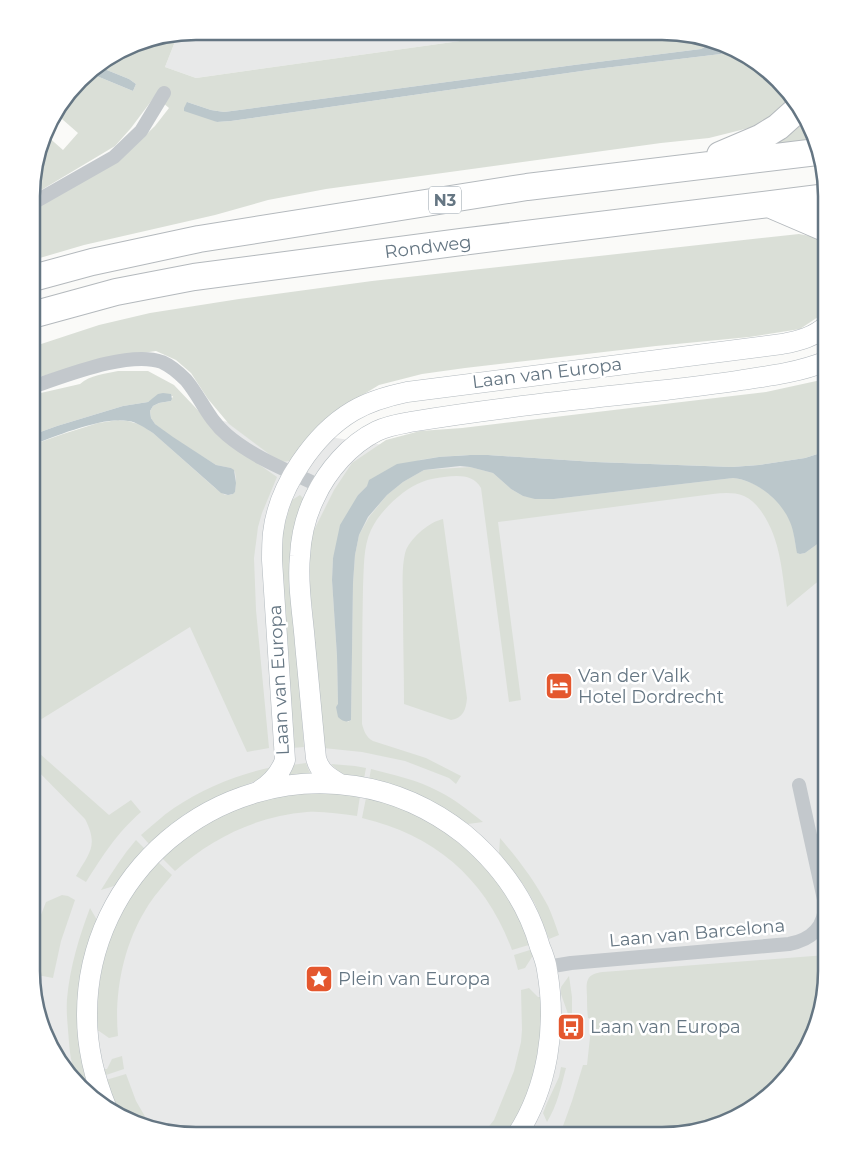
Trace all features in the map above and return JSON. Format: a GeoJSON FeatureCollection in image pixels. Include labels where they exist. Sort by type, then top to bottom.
{"type":"FeatureCollection","features":[{"type":"Feature","properties":{"kind":"highway"},"geometry":{"type":"LineString","coordinates":[[691,168],[760,138],[778,127],[794,113]]}},
{"type":"Feature","properties":{"kind":"highway","name":"N3"},"geometry":{"type":"LineString","coordinates":[[40,276],[92,262],[209,237],[527,187],[812,153]]}},
{"type":"Feature","properties":{"kind":"highway","name":"Rondweg"},"geometry":{"type":"LineString","coordinates":[[40,313],[116,292],[194,277],[818,198]]}},
{"type":"Feature","properties":{"kind":"highway"},"geometry":{"type":"LineString","coordinates":[[771,204],[818,225]]}},
{"type":"Feature","properties":{"kind":"street"},"geometry":{"type":"LineString","coordinates":[[40,199],[114,157],[141,131],[164,93]]}},
{"type":"Feature","properties":{"kind":"street","name":"Laan van Europa"},"geometry":{"type":"LineString","coordinates":[[259,791],[272,782],[285,760],[272,546],[273,532],[280,502],[294,474],[320,440],[341,420],[366,404],[390,395],[438,387],[782,344],[813,336],[818,332]]}},
{"type":"Feature","properties":{"kind":"street"},"geometry":{"type":"LineString","coordinates":[[40,384],[80,371],[117,362],[142,359],[162,362],[178,372],[194,391],[218,426],[228,435],[254,454],[320,486]]}},
{"type":"Feature","properties":{"kind":"street","name":"Laan van Europa"},"geometry":{"type":"LineString","coordinates":[[340,784],[325,774],[317,764],[300,590],[300,557],[308,512],[314,497],[338,463],[355,446],[376,432],[390,426],[410,422],[749,379],[796,371],[818,365]]}},
{"type":"Feature","properties":{"kind":"street","name":"Laan van Europa"},"geometry":{"type":"LineString","coordinates":[[102,1095],[92,1066],[87,1028],[87,1001],[96,949],[105,925],[128,883],[156,850],[193,820],[214,808],[259,791],[293,784],[340,784],[387,793],[432,812],[476,844],[502,872],[519,895],[537,935],[547,967],[551,1004],[551,1028],[544,1070],[524,1127]]}},
{"type":"Feature","properties":{"kind":"street","name":"Laan van Barcelona"},"geometry":{"type":"LineString","coordinates":[[799,785],[818,872]]}},
{"type":"Feature","properties":{"kind":"street","name":"Laan van Barcelona"},"geometry":{"type":"LineString","coordinates":[[547,967],[572,963],[789,944],[802,941],[818,928]]}},
{"type":"Feature","properties":{"kind":"shaded area"},"geometry":{"type":"Polygon","coordinates":[[[467,40],[196,78],[165,67],[175,41],[467,40]]]}},
{"type":"Feature","properties":{"kind":"shaded area"},"geometry":{"type":"Polygon","coordinates":[[[467,40],[662,40],[683,41],[706,46],[701,49],[224,112],[187,102],[217,122],[231,121],[723,53],[757,72],[786,101],[774,115],[757,126],[709,138],[326,189],[268,200],[215,215],[84,245],[40,258],[40,203],[124,156],[155,126],[169,108],[155,96],[115,146],[40,191],[45,155],[51,139],[63,150],[78,133],[61,118],[72,101],[97,76],[133,91],[136,84],[129,79],[105,69],[136,52],[155,45],[175,41],[165,67],[196,78],[467,40]]]}},
{"type":"Feature","properties":{"kind":"shaded area"},"geometry":{"type":"Polygon","coordinates":[[[706,46],[723,53],[231,121],[217,122],[184,111],[187,102],[224,112],[701,49],[706,46]]]}},
{"type":"Feature","properties":{"kind":"shaded area"},"geometry":{"type":"Polygon","coordinates":[[[105,69],[129,79],[136,84],[133,91],[97,76],[105,69]]]}},
{"type":"Feature","properties":{"kind":"shaded area"},"geometry":{"type":"Polygon","coordinates":[[[799,122],[808,143],[767,148],[799,122]]]}},
{"type":"Feature","properties":{"kind":"shaded area"},"geometry":{"type":"Polygon","coordinates":[[[799,234],[818,238],[818,317],[800,329],[749,337],[465,368],[422,374],[379,385],[338,410],[292,460],[288,461],[277,460],[229,424],[208,399],[191,373],[176,360],[156,351],[102,359],[40,377],[40,344],[99,325],[150,313],[372,281],[799,234]]]}},
{"type":"Feature","properties":{"kind":"shaded area"},"geometry":{"type":"Polygon","coordinates":[[[118,371],[148,371],[174,385],[231,445],[277,477],[258,527],[254,558],[256,610],[269,748],[247,752],[190,627],[40,720],[40,442],[98,423],[118,420],[128,421],[141,425],[153,433],[225,495],[231,495],[235,492],[235,472],[231,468],[216,465],[172,437],[155,424],[151,418],[150,411],[153,406],[171,401],[173,396],[123,406],[40,432],[40,393],[80,384],[103,374],[118,371]]]}},
{"type":"Feature","properties":{"kind":"shaded area"},"geometry":{"type":"Polygon","coordinates":[[[818,381],[818,454],[805,458],[732,467],[595,462],[488,455],[438,457],[420,460],[367,486],[358,495],[333,558],[332,580],[338,705],[336,707],[348,722],[351,720],[353,583],[359,535],[369,517],[387,495],[403,482],[424,470],[470,467],[493,473],[511,489],[523,496],[543,499],[733,478],[750,483],[767,492],[787,514],[791,522],[798,553],[805,553],[818,544],[818,581],[787,607],[780,557],[773,533],[761,511],[747,497],[725,493],[713,494],[498,522],[521,700],[509,702],[481,488],[470,478],[460,476],[425,481],[407,490],[386,509],[375,523],[368,537],[364,558],[363,587],[362,724],[367,736],[373,741],[426,758],[461,776],[456,784],[449,778],[405,761],[362,752],[323,748],[312,606],[306,572],[312,534],[334,490],[352,463],[386,440],[420,431],[462,428],[766,392],[818,381]]]}},
{"type":"Feature","properties":{"kind":"shaded area"},"geometry":{"type":"Polygon","coordinates":[[[158,394],[171,394],[172,399],[171,401],[153,406],[150,411],[151,418],[155,424],[216,465],[234,470],[236,483],[233,494],[221,493],[153,433],[131,422],[106,421],[40,442],[40,432],[123,406],[148,402],[158,394]]]}},
{"type":"Feature","properties":{"kind":"shaded area"},"geometry":{"type":"Polygon","coordinates":[[[175,414],[590,476],[818,476],[818,982],[810,1021],[802,1040],[792,1058],[779,1074],[749,1101],[731,1111],[703,1122],[683,1126],[662,1127],[175,1126],[155,1122],[136,1115],[101,1095],[79,1074],[66,1058],[48,1021],[41,992],[40,443],[175,414]]]}},
{"type":"Feature","properties":{"kind":"shaded area"},"geometry":{"type":"Polygon","coordinates":[[[818,454],[818,544],[805,553],[800,554],[797,553],[790,522],[781,506],[767,492],[742,480],[733,478],[554,499],[535,499],[523,496],[511,489],[493,473],[460,466],[424,470],[403,482],[387,495],[368,517],[359,535],[353,583],[351,720],[344,721],[338,717],[336,707],[338,704],[337,656],[332,580],[333,558],[340,525],[358,495],[367,486],[369,480],[397,464],[439,457],[488,455],[595,462],[732,467],[805,458],[818,454]]]}},
{"type":"Feature","properties":{"kind":"shaded area"},"geometry":{"type":"Polygon","coordinates":[[[300,495],[306,501],[291,570],[304,747],[292,748],[279,557],[285,523],[292,500],[300,495]]]}},
{"type":"Feature","properties":{"kind":"shaded area"},"geometry":{"type":"Polygon","coordinates":[[[443,519],[467,698],[463,713],[451,720],[404,704],[404,556],[409,545],[417,535],[432,523],[443,519]]]}},
{"type":"Feature","properties":{"kind":"shaded area"},"geometry":{"type":"Polygon","coordinates":[[[40,754],[109,815],[131,800],[141,812],[117,836],[86,882],[76,876],[91,849],[92,843],[85,819],[40,773],[40,754]]]}},
{"type":"Feature","properties":{"kind":"shaded area"},"geometry":{"type":"Polygon","coordinates":[[[306,763],[315,779],[285,782],[292,765],[306,763]]]}},
{"type":"Feature","properties":{"kind":"shaded area"},"geometry":{"type":"Polygon","coordinates":[[[331,764],[366,768],[364,779],[342,774],[331,764]]]}},
{"type":"Feature","properties":{"kind":"shaded area"},"geometry":{"type":"Polygon","coordinates":[[[273,767],[260,779],[228,792],[185,814],[149,844],[141,835],[170,811],[197,794],[234,778],[273,767]]]}},
{"type":"Feature","properties":{"kind":"shaded area"},"geometry":{"type":"Polygon","coordinates":[[[371,769],[406,778],[430,787],[456,801],[483,822],[468,824],[437,804],[410,791],[369,780],[371,769]]]}},
{"type":"Feature","properties":{"kind":"shaded area"},"geometry":{"type":"Polygon","coordinates":[[[319,792],[360,796],[357,816],[307,812],[270,818],[220,839],[204,848],[175,871],[161,857],[204,824],[252,801],[287,794],[319,792]]]}},
{"type":"Feature","properties":{"kind":"shaded area"},"geometry":{"type":"Polygon","coordinates":[[[366,798],[375,799],[427,819],[474,853],[509,896],[532,944],[512,950],[488,902],[455,864],[413,836],[362,818],[366,798]]]}},
{"type":"Feature","properties":{"kind":"shaded area"},"geometry":{"type":"Polygon","coordinates":[[[500,838],[538,888],[548,906],[559,935],[549,939],[535,904],[523,884],[499,854],[500,838]]]}},
{"type":"Feature","properties":{"kind":"shaded area"},"geometry":{"type":"Polygon","coordinates":[[[136,840],[145,849],[114,886],[101,890],[118,864],[136,840]]]}},
{"type":"Feature","properties":{"kind":"shaded area"},"geometry":{"type":"Polygon","coordinates":[[[157,861],[172,875],[149,905],[131,939],[119,987],[117,1004],[118,1036],[109,1038],[97,1031],[101,971],[114,929],[125,906],[157,861]]]}},
{"type":"Feature","properties":{"kind":"shaded area"},"geometry":{"type":"Polygon","coordinates":[[[62,895],[75,900],[61,941],[53,978],[40,976],[40,917],[46,902],[62,895]]]}},
{"type":"Feature","properties":{"kind":"shaded area"},"geometry":{"type":"Polygon","coordinates":[[[90,908],[97,920],[88,1080],[86,1081],[74,1068],[69,1047],[67,1020],[70,975],[90,908]]]}},
{"type":"Feature","properties":{"kind":"shaded area"},"geometry":{"type":"Polygon","coordinates":[[[533,949],[535,955],[525,968],[518,970],[514,955],[533,949]]]}},
{"type":"Feature","properties":{"kind":"shaded area"},"geometry":{"type":"Polygon","coordinates":[[[818,956],[818,982],[815,1002],[802,1040],[792,1058],[779,1074],[749,1101],[712,1119],[683,1126],[563,1127],[583,1065],[587,1065],[592,1019],[588,1018],[587,982],[593,974],[818,956]]]}},
{"type":"Feature","properties":{"kind":"shaded area"},"geometry":{"type":"Polygon","coordinates":[[[569,976],[572,997],[572,1026],[569,1025],[568,1014],[561,994],[561,987],[569,976]]]}},
{"type":"Feature","properties":{"kind":"shaded area"},"geometry":{"type":"Polygon","coordinates":[[[529,988],[538,997],[542,997],[541,1042],[533,1078],[524,1103],[511,1127],[488,1127],[494,1120],[514,1071],[521,1042],[521,990],[529,988]]]}},
{"type":"Feature","properties":{"kind":"shaded area"},"geometry":{"type":"Polygon","coordinates":[[[122,1056],[124,1069],[106,1075],[104,1069],[107,1069],[112,1059],[122,1056]]]}},
{"type":"Feature","properties":{"kind":"shaded area"},"geometry":{"type":"Polygon","coordinates":[[[561,1067],[566,1068],[556,1103],[547,1122],[543,1113],[559,1077],[561,1067]]]}},
{"type":"Feature","properties":{"kind":"shaded area"},"geometry":{"type":"Polygon","coordinates":[[[126,1074],[136,1101],[146,1119],[114,1104],[106,1080],[126,1074]]]}},
{"type":"Feature","properties":{"kind":"place","name":"Van der Valk Hotel Dordrecht"},"geometry":{"type":"Point","coordinates":[559,686]}},
{"type":"Feature","properties":{"kind":"place","name":"Plein van Europa"},"geometry":{"type":"Point","coordinates":[319,979]}},
{"type":"Feature","properties":{"kind":"place","name":"Laan van Europa"},"geometry":{"type":"Point","coordinates":[571,1027]}}]}
